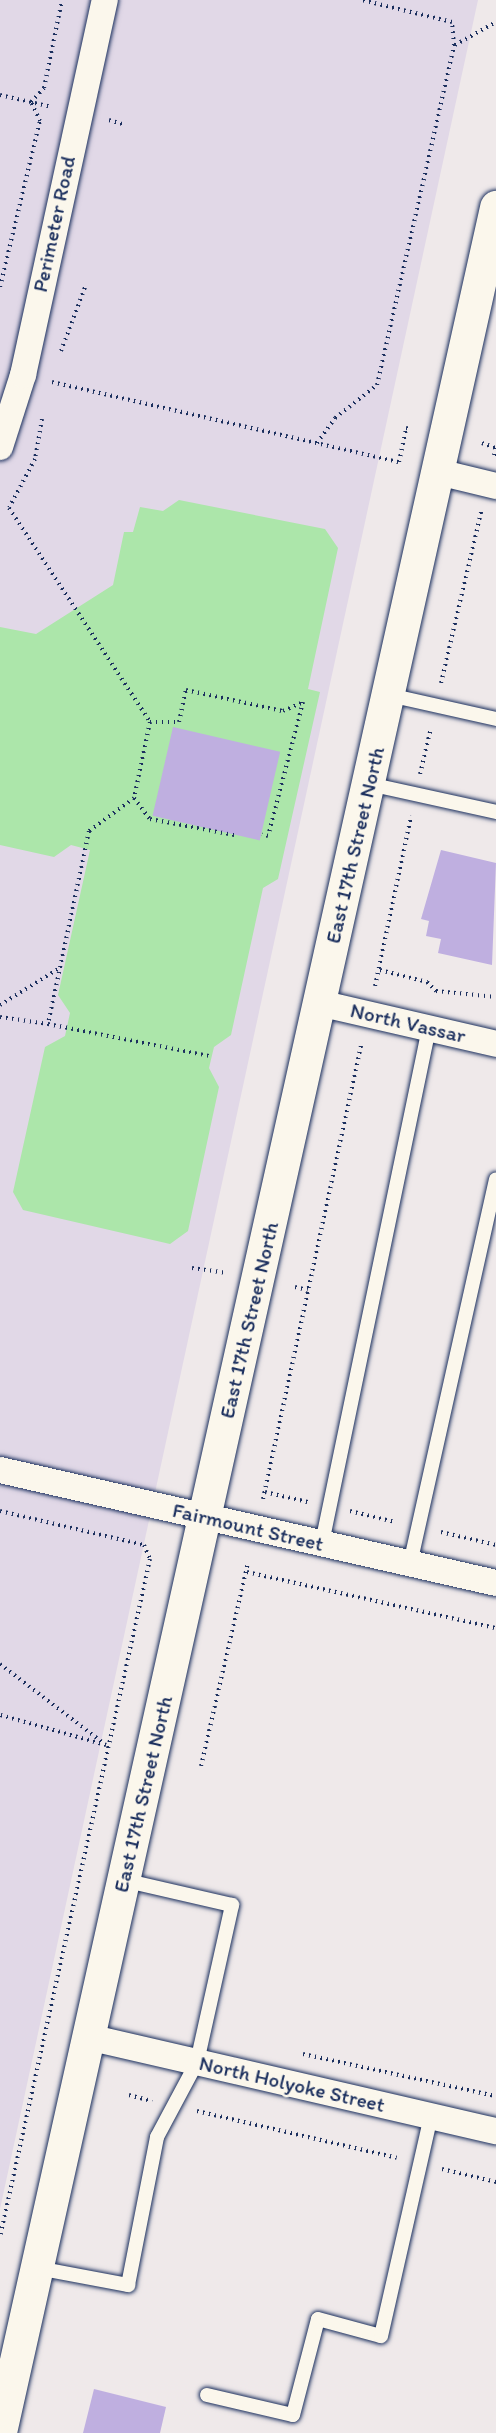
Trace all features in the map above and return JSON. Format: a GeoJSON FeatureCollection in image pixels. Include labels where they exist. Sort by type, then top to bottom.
{"type":"FeatureCollection","features":[{"type":"Feature","properties":{"kind":"street","name":"Perimeter Road"},"geometry":{"type":"LineString","coordinates":[[0,447],[23,375],[105,0]]}},
{"type":"Feature","properties":{"kind":"street","name":"East 17th Street North"},"geometry":{"type":"LineString","coordinates":[[0,2432],[438,472],[490,269],[496,207]]}},
{"type":"Feature","properties":{"kind":"street"},"geometry":{"type":"LineString","coordinates":[[438,472],[496,486]]}},
{"type":"Feature","properties":{"kind":"street","name":"North Vassar"},"geometry":{"type":"LineString","coordinates":[[319,1003],[496,1044]]}},
{"type":"Feature","properties":{"kind":"street","name":"Fairmount Street"},"geometry":{"type":"LineString","coordinates":[[0,1470],[496,1582]]}},
{"type":"Feature","properties":{"kind":"street","name":"North Holyoke Street"},"geometry":{"type":"LineString","coordinates":[[88,2037],[496,2132]]}},
{"type":"Feature","properties":{"kind":"lane"},"geometry":{"type":"LineString","coordinates":[[388,695],[496,719]]}},
{"type":"Feature","properties":{"kind":"lane"},"geometry":{"type":"LineString","coordinates":[[369,784],[496,812]]}},
{"type":"Feature","properties":{"kind":"lane"},"geometry":{"type":"LineString","coordinates":[[322,1543],[429,1028]]}},
{"type":"Feature","properties":{"kind":"lane"},"geometry":{"type":"LineString","coordinates":[[410,1564],[496,1180]]}},
{"type":"Feature","properties":{"kind":"lane"},"geometry":{"type":"LineString","coordinates":[[37,2268],[128,2284],[158,2137],[197,2062],[232,1905],[123,1880]]}},
{"type":"Feature","properties":{"kind":"lane"},"geometry":{"type":"LineString","coordinates":[[207,2395],[293,2415],[318,2319],[381,2336],[431,2116]]}},
{"type":"Feature","properties":{"kind":"path"},"geometry":{"type":"LineString","coordinates":[[0,287],[40,121],[31,102],[44,88],[62,0]]}},
{"type":"Feature","properties":{"kind":"path"},"geometry":{"type":"LineString","coordinates":[[317,443],[335,418],[378,385],[454,45],[453,22],[362,0]]}},
{"type":"Feature","properties":{"kind":"path"},"geometry":{"type":"LineString","coordinates":[[454,45],[496,22]]}},
{"type":"Feature","properties":{"kind":"path"},"geometry":{"type":"LineString","coordinates":[[57,360],[85,288]]}},
{"type":"Feature","properties":{"kind":"path"},"geometry":{"type":"LineString","coordinates":[[47,392],[47,381],[53,371]]}},
{"type":"Feature","properties":{"kind":"path"},"geometry":{"type":"LineString","coordinates":[[47,381],[399,462],[406,428],[411,429]]}},
{"type":"Feature","properties":{"kind":"path"},"geometry":{"type":"LineString","coordinates":[[43,414],[35,459],[9,508],[150,722],[134,798],[89,831],[48,1024]]}},
{"type":"Feature","properties":{"kind":"path"},"geometry":{"type":"LineString","coordinates":[[375,986],[415,794],[482,508]]}},
{"type":"Feature","properties":{"kind":"path"},"geometry":{"type":"LineString","coordinates":[[150,722],[178,722],[186,690],[283,711],[303,702],[268,836],[262,834]]}},
{"type":"Feature","properties":{"kind":"path"},"geometry":{"type":"LineString","coordinates":[[134,798],[150,819],[234,835]]}},
{"type":"Feature","properties":{"kind":"path"},"geometry":{"type":"LineString","coordinates":[[0,1005],[58,969]]}},
{"type":"Feature","properties":{"kind":"path"},"geometry":{"type":"LineString","coordinates":[[380,970],[427,982],[436,991],[496,997]]}},
{"type":"Feature","properties":{"kind":"path"},"geometry":{"type":"LineString","coordinates":[[0,1017],[48,1024],[209,1056]]}},
{"type":"Feature","properties":{"kind":"path"},"geometry":{"type":"LineString","coordinates":[[262,1503],[363,1037]]}},
{"type":"Feature","properties":{"kind":"path"},"geometry":{"type":"LineString","coordinates":[[192,1268],[226,1273]]}},
{"type":"Feature","properties":{"kind":"path"},"geometry":{"type":"LineString","coordinates":[[295,1287],[308,1290]]}},
{"type":"Feature","properties":{"kind":"path"},"geometry":{"type":"LineString","coordinates":[[265,1492],[496,1545]]}},
{"type":"Feature","properties":{"kind":"path"},"geometry":{"type":"LineString","coordinates":[[0,1510],[144,1545],[150,1559],[106,1744],[0,2237]]}},
{"type":"Feature","properties":{"kind":"path"},"geometry":{"type":"LineString","coordinates":[[201,1766],[248,1563]]}},
{"type":"Feature","properties":{"kind":"path"},"geometry":{"type":"LineString","coordinates":[[247,1572],[496,1628]]}},
{"type":"Feature","properties":{"kind":"path"},"geometry":{"type":"LineString","coordinates":[[0,1664],[106,1744]]}},
{"type":"Feature","properties":{"kind":"path"},"geometry":{"type":"LineString","coordinates":[[0,1715],[106,1744]]}},
{"type":"Feature","properties":{"kind":"path"},"geometry":{"type":"LineString","coordinates":[[296,2052],[496,2096]]}},
{"type":"Feature","properties":{"kind":"path"},"geometry":{"type":"LineString","coordinates":[[129,2095],[496,2182]]}},
{"type":"Feature","properties":{"kind":"shaded area"},"geometry":{"type":"Polygon","coordinates":[[[0,0],[478,0],[0,2209],[0,0]]]}},
{"type":"Feature","properties":{"kind":"green space"},"geometry":{"type":"Polygon","coordinates":[[[179,500],[325,529],[338,548],[308,689],[320,692],[278,879],[263,888],[231,1035],[214,1047],[209,1068],[219,1087],[188,1231],[170,1244],[23,1210],[13,1192],[45,1047],[65,1036],[70,1013],[58,995],[90,850],[71,845],[54,857],[0,845],[0,627],[36,634],[113,585],[124,532],[133,532],[140,507],[163,511],[179,500]]]}},
{"type":"Feature","properties":{"kind":"building"},"geometry":{"type":"Polygon","coordinates":[[[173,727],[280,752],[260,840],[153,816],[173,727]]]}},
{"type":"Feature","properties":{"kind":"building"},"geometry":{"type":"Polygon","coordinates":[[[441,850],[496,863],[492,965],[438,953],[441,939],[426,936],[429,921],[421,919],[441,850]]]}},
{"type":"Feature","properties":{"kind":"building"},"geometry":{"type":"Polygon","coordinates":[[[94,2389],[166,2407],[160,2433],[83,2433],[94,2389]]]}}]}
